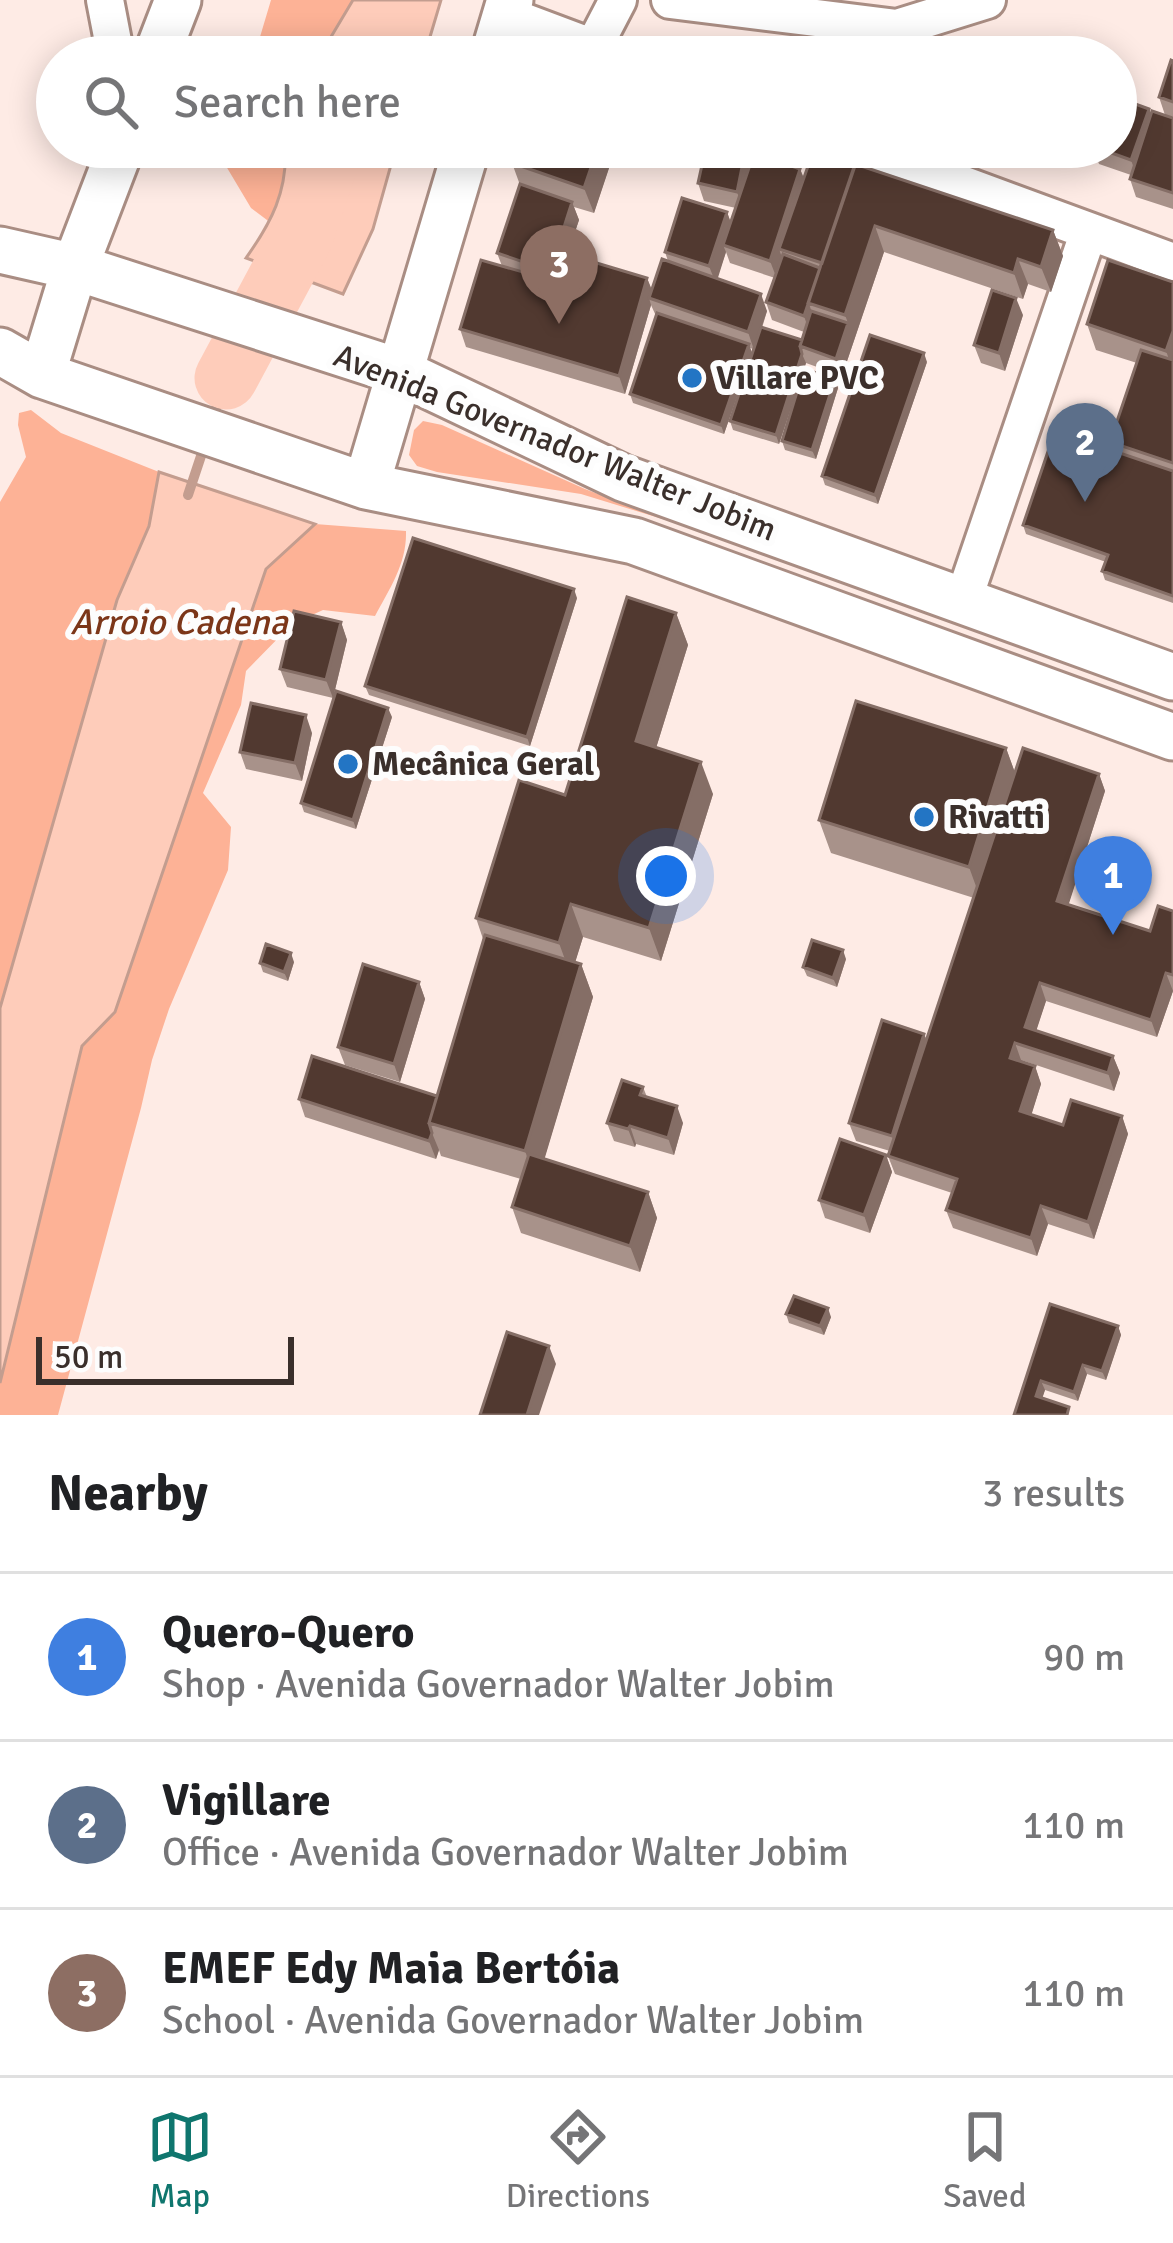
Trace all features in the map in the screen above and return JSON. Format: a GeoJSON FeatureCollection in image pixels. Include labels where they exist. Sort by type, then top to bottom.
{"type":"FeatureCollection","features":[{"type":"Feature","properties":{"kind":"main road"},"geometry":{"type":"LineString","coordinates":[[164,36],[178,0]]}},
{"type":"Feature","properties":{"kind":"main road"},"geometry":{"type":"LineString","coordinates":[[42,375],[75,267],[113,168]]}},
{"type":"Feature","properties":{"kind":"main road"},"geometry":{"type":"LineString","coordinates":[[345,479],[459,168]]}},
{"type":"Feature","properties":{"kind":"main road","name":"Avenida Governador Walter Jobim"},"geometry":{"type":"LineString","coordinates":[[0,250],[75,267],[383,367],[623,478],[1173,677]]}},
{"type":"Feature","properties":{"kind":"main road","name":"Avenida Governador Walter Jobim"},"geometry":{"type":"LineString","coordinates":[[0,351],[42,375],[345,479],[634,541],[1173,736]]}},
{"type":"Feature","properties":{"kind":"street"},"geometry":{"type":"LineString","coordinates":[[105,0],[112,36]]}},
{"type":"Feature","properties":{"kind":"street"},"geometry":{"type":"LineString","coordinates":[[609,36],[618,0]]}},
{"type":"Feature","properties":{"kind":"street"},"geometry":{"type":"LineString","coordinates":[[670,0],[886,14],[986,0]]}},
{"type":"Feature","properties":{"kind":"street"},"geometry":{"type":"LineString","coordinates":[[503,24],[547,36]]}},
{"type":"Feature","properties":{"kind":"street"},"geometry":{"type":"LineString","coordinates":[[918,168],[1173,262]]}},
{"type":"Feature","properties":{"kind":"street"},"geometry":{"type":"LineString","coordinates":[[963,601],[1089,231]]}},
{"type":"Feature","properties":{"kind":"shaded area"},"geometry":{"type":"Polygon","coordinates":[[[271,0],[353,0],[332,36],[260,36],[271,0]]]}},
{"type":"Feature","properties":{"kind":"shaded area"},"geometry":{"type":"Polygon","coordinates":[[[227,168],[286,168],[271,223],[251,208],[227,168]]]}},
{"type":"Feature","properties":{"kind":"shaded area"},"geometry":{"type":"Polygon","coordinates":[[[31,410],[61,433],[159,472],[149,526],[117,600],[0,1008],[0,502],[26,457],[19,413],[31,410]]]}},
{"type":"Feature","properties":{"kind":"shaded area"},"geometry":{"type":"Polygon","coordinates":[[[423,421],[669,521],[581,494],[417,466],[409,455],[414,430],[423,421]]]}},
{"type":"Feature","properties":{"kind":"shaded area"},"geometry":{"type":"Polygon","coordinates":[[[315,524],[406,531],[401,565],[375,616],[323,610],[292,624],[246,671],[241,705],[203,793],[231,827],[228,870],[152,1060],[58,1415],[0,1415],[0,1383],[82,1046],[115,1012],[266,569],[315,524]]]}},
{"type":"Feature","properties":{"kind":"water"},"geometry":{"type":"Polygon","coordinates":[[[353,0],[441,0],[430,36],[332,36],[353,0]]]}},
{"type":"Feature","properties":{"kind":"water"},"geometry":{"type":"Polygon","coordinates":[[[284,168],[390,168],[373,229],[343,294],[246,258],[276,206],[284,168]]]}},
{"type":"Feature","properties":{"kind":"water","name":"Arroio Cadena"},"geometry":{"type":"Polygon","coordinates":[[[159,472],[315,524],[266,569],[115,1012],[82,1046],[0,1383],[0,1008],[117,600],[149,526],[159,472]]]}},
{"type":"Feature","properties":{"kind":"building"},"geometry":{"type":"Polygon","coordinates":[[[1173,61],[1173,102],[1159,97],[1173,61]]]}},
{"type":"Feature","properties":{"kind":"building"},"geometry":{"type":"Polygon","coordinates":[[[1137,105],[1149,109],[1137,143],[1137,105]]]}},
{"type":"Feature","properties":{"kind":"building"},"geometry":{"type":"Polygon","coordinates":[[[1152,111],[1173,118],[1173,193],[1130,179],[1152,111]]]}},
{"type":"Feature","properties":{"kind":"building"},"geometry":{"type":"Polygon","coordinates":[[[526,168],[591,168],[584,188],[526,168]]]}},
{"type":"Feature","properties":{"kind":"building"},"geometry":{"type":"Polygon","coordinates":[[[701,168],[742,168],[737,192],[698,183],[701,168]]]}},
{"type":"Feature","properties":{"kind":"building"},"geometry":{"type":"Polygon","coordinates":[[[749,168],[800,169],[770,261],[723,245],[749,168]]]}},
{"type":"Feature","properties":{"kind":"building"},"geometry":{"type":"Polygon","coordinates":[[[807,168],[854,168],[822,263],[779,249],[807,168]]]}},
{"type":"Feature","properties":{"kind":"building"},"geometry":{"type":"Polygon","coordinates":[[[854,168],[867,168],[1053,230],[1041,267],[1018,259],[1014,273],[875,226],[845,315],[808,303],[854,168]]]}},
{"type":"Feature","properties":{"kind":"building"},"geometry":{"type":"Polygon","coordinates":[[[520,184],[572,202],[550,271],[497,253],[520,184]]]}},
{"type":"Feature","properties":{"kind":"building"},"geometry":{"type":"Polygon","coordinates":[[[682,198],[727,212],[709,266],[665,252],[682,198]]]}},
{"type":"Feature","properties":{"kind":"building"},"geometry":{"type":"Polygon","coordinates":[[[783,254],[820,268],[804,316],[766,302],[783,254]]]}},
{"type":"Feature","properties":{"kind":"building"},"geometry":{"type":"Polygon","coordinates":[[[570,255],[647,278],[619,376],[460,329],[481,260],[561,283],[570,255]]]}},
{"type":"Feature","properties":{"kind":"building"},"geometry":{"type":"Polygon","coordinates":[[[662,259],[761,294],[748,332],[649,298],[662,259]]]}},
{"type":"Feature","properties":{"kind":"building"},"geometry":{"type":"Polygon","coordinates":[[[1108,260],[1173,282],[1173,331],[1166,351],[1087,324],[1108,260]]]}},
{"type":"Feature","properties":{"kind":"building"},"geometry":{"type":"Polygon","coordinates":[[[992,290],[1016,298],[999,353],[974,345],[992,290]]]}},
{"type":"Feature","properties":{"kind":"building"},"geometry":{"type":"Polygon","coordinates":[[[811,311],[848,323],[836,359],[800,346],[811,311]]]}},
{"type":"Feature","properties":{"kind":"building","name":"Villare PVC"},"geometry":{"type":"Polygon","coordinates":[[[657,313],[749,344],[721,425],[630,394],[657,313]]]}},
{"type":"Feature","properties":{"kind":"building"},"geometry":{"type":"Polygon","coordinates":[[[761,327],[802,340],[802,354],[776,435],[730,421],[761,327]]]}},
{"type":"Feature","properties":{"kind":"building"},"geometry":{"type":"Polygon","coordinates":[[[870,335],[924,353],[875,495],[822,476],[870,335]]]}},
{"type":"Feature","properties":{"kind":"building"},"geometry":{"type":"Polygon","coordinates":[[[1141,350],[1173,360],[1173,463],[1110,442],[1141,350]]]}},
{"type":"Feature","properties":{"kind":"building"},"geometry":{"type":"Polygon","coordinates":[[[804,369],[835,379],[812,450],[782,441],[804,369]]]}},
{"type":"Feature","properties":{"kind":"building"},"geometry":{"type":"Polygon","coordinates":[[[1055,431],[1173,471],[1173,596],[1102,571],[1108,555],[1023,525],[1055,431]]]}},
{"type":"Feature","properties":{"kind":"building"},"geometry":{"type":"Polygon","coordinates":[[[413,538],[574,589],[527,737],[365,686],[413,538]]]}},
{"type":"Feature","properties":{"kind":"building"},"geometry":{"type":"Polygon","coordinates":[[[627,597],[676,613],[636,741],[701,762],[649,928],[571,904],[559,943],[476,918],[519,780],[565,795],[627,597]]]}},
{"type":"Feature","properties":{"kind":"building"},"geometry":{"type":"Polygon","coordinates":[[[294,611],[341,622],[326,680],[280,669],[294,611]]]}},
{"type":"Feature","properties":{"kind":"building","name":"Mecânica Geral"},"geometry":{"type":"Polygon","coordinates":[[[336,691],[388,708],[353,820],[301,803],[336,691]]]}},
{"type":"Feature","properties":{"kind":"building","name":"Rivatti"},"geometry":{"type":"Polygon","coordinates":[[[856,701],[1006,748],[969,867],[819,820],[856,701]]]}},
{"type":"Feature","properties":{"kind":"building"},"geometry":{"type":"Polygon","coordinates":[[[251,703],[306,715],[295,763],[240,752],[251,703]]]}},
{"type":"Feature","properties":{"kind":"building"},"geometry":{"type":"Polygon","coordinates":[[[1023,748],[1099,774],[1057,901],[1150,931],[1158,906],[1173,911],[1173,975],[1166,973],[1151,1020],[1040,983],[1025,1027],[1113,1056],[1108,1073],[1015,1043],[1010,1058],[1035,1066],[1020,1111],[1063,1125],[1071,1100],[1122,1116],[1088,1222],[1041,1206],[1031,1238],[946,1210],[957,1179],[888,1156],[1023,748]]]}},
{"type":"Feature","properties":{"kind":"building"},"geometry":{"type":"Polygon","coordinates":[[[485,935],[581,964],[525,1151],[429,1123],[485,935]]]}},
{"type":"Feature","properties":{"kind":"building"},"geometry":{"type":"Polygon","coordinates":[[[812,940],[843,950],[833,978],[803,967],[812,940]]]}},
{"type":"Feature","properties":{"kind":"building"},"geometry":{"type":"Polygon","coordinates":[[[266,944],[291,953],[284,972],[260,963],[266,944]]]}},
{"type":"Feature","properties":{"kind":"building"},"geometry":{"type":"Polygon","coordinates":[[[363,964],[419,982],[394,1064],[338,1047],[363,964]]]}},
{"type":"Feature","properties":{"kind":"building"},"geometry":{"type":"Polygon","coordinates":[[[882,1020],[924,1034],[892,1136],[849,1123],[882,1020]]]}},
{"type":"Feature","properties":{"kind":"building"},"geometry":{"type":"Polygon","coordinates":[[[312,1056],[437,1096],[429,1141],[299,1099],[312,1056]]]}},
{"type":"Feature","properties":{"kind":"building"},"geometry":{"type":"Polygon","coordinates":[[[622,1080],[643,1087],[640,1095],[677,1106],[668,1138],[607,1123],[622,1080]]]}},
{"type":"Feature","properties":{"kind":"building"},"geometry":{"type":"Polygon","coordinates":[[[840,1139],[886,1155],[864,1215],[819,1200],[840,1139]]]}},
{"type":"Feature","properties":{"kind":"building"},"geometry":{"type":"Polygon","coordinates":[[[529,1154],[648,1192],[630,1246],[512,1207],[529,1154]]]}},
{"type":"Feature","properties":{"kind":"building"},"geometry":{"type":"Polygon","coordinates":[[[794,1296],[828,1308],[820,1326],[786,1314],[794,1296]]]}},
{"type":"Feature","properties":{"kind":"building"},"geometry":{"type":"Polygon","coordinates":[[[1050,1304],[1118,1326],[1102,1371],[1083,1365],[1074,1392],[1041,1381],[1036,1396],[1069,1407],[1067,1415],[1014,1415],[1050,1304]]]}},
{"type":"Feature","properties":{"kind":"building"},"geometry":{"type":"Polygon","coordinates":[[[507,1332],[549,1346],[527,1415],[480,1415],[507,1332]]]}},
{"type":"Feature","properties":{"kind":"waterway","name":"Arroio Cadena"},"geometry":{"type":"LineString","coordinates":[[226,378],[301,238],[325,168]]}},
{"type":"Feature","properties":{"kind":"waterway","name":"Arroio Cadena"},"geometry":{"type":"LineString","coordinates":[[212,421],[226,378]]}},
{"type":"Feature","properties":{"kind":"waterway","name":"Arroio Cadena"},"geometry":{"type":"LineString","coordinates":[[188,495],[205,444]]}},
{"type":"Feature","properties":{"kind":"place","name":"EMEF Edy Maia Bertóia"},"geometry":{"type":"Point","coordinates":[559,324]}},
{"type":"Feature","properties":{"kind":"place","name":"Villare PVC"},"geometry":{"type":"Point","coordinates":[692,378]}},
{"type":"Feature","properties":{"kind":"place","name":"Vigillare"},"geometry":{"type":"Point","coordinates":[1085,502]}},
{"type":"Feature","properties":{"kind":"place","name":"Mecânica Geral"},"geometry":{"type":"Point","coordinates":[348,764]}},
{"type":"Feature","properties":{"kind":"place","name":"Rivatti"},"geometry":{"type":"Point","coordinates":[924,817]}},
{"type":"Feature","properties":{"kind":"place","name":"Quero-Quero"},"geometry":{"type":"Point","coordinates":[1113,935]}}]}
